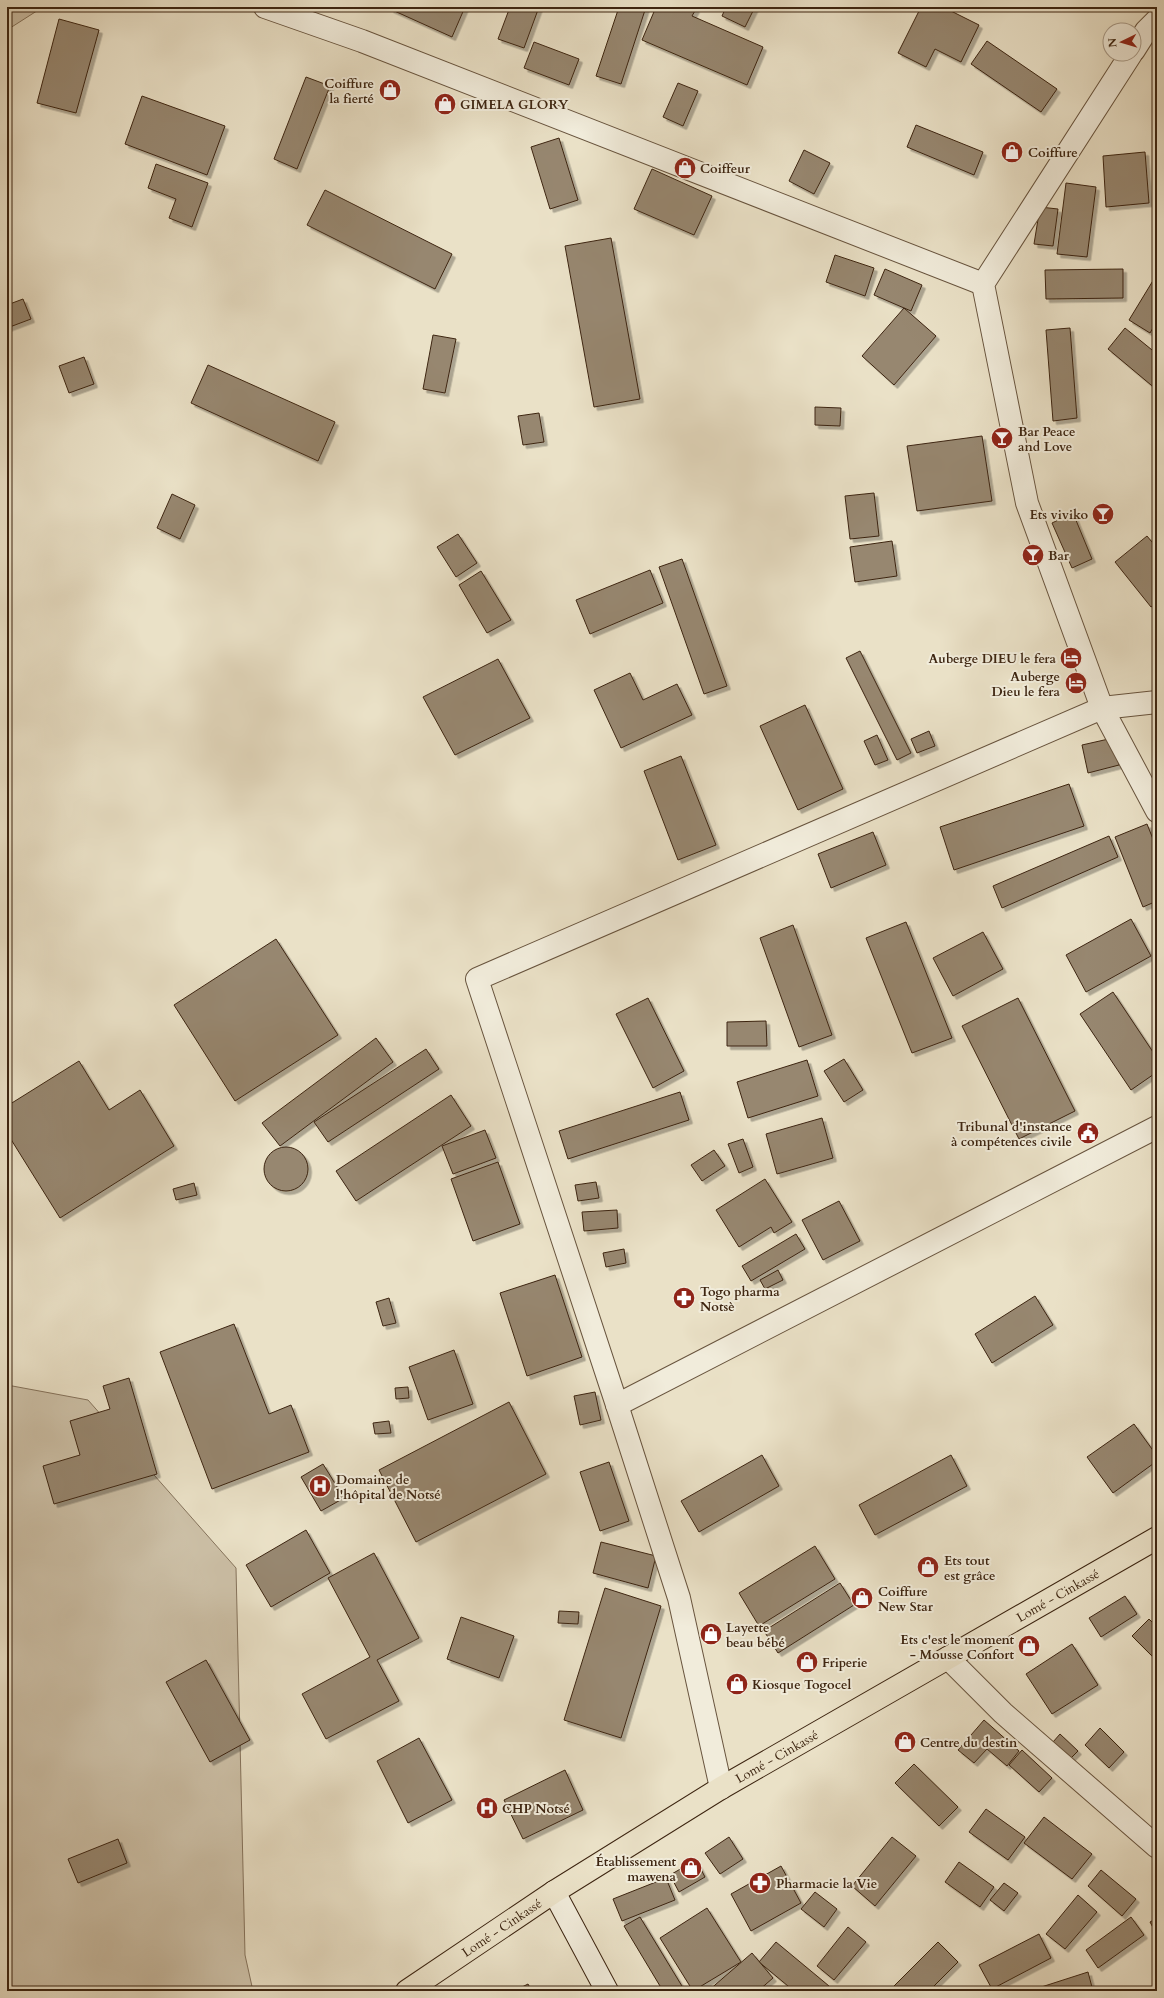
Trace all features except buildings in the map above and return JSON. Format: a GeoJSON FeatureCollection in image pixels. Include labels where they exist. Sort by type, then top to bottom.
{"type":"FeatureCollection","features":[{"type":"Feature","properties":{"kind":"highway","name":"Lomé - Cinkassé"},"geometry":{"type":"LineString","coordinates":[[407,1991],[554,1892],[721,1788],[1157,1538]]}},
{"type":"Feature","properties":{"kind":"street"},"geometry":{"type":"LineString","coordinates":[[265,7],[377,47],[983,284]]}},
{"type":"Feature","properties":{"kind":"street"},"geometry":{"type":"LineString","coordinates":[[1142,42],[1153,30]]}},
{"type":"Feature","properties":{"kind":"street"},"geometry":{"type":"LineString","coordinates":[[1126,62],[983,284],[1027,503],[1102,708],[1157,811]]}},
{"type":"Feature","properties":{"kind":"street"},"geometry":{"type":"LineString","coordinates":[[721,1788],[679,1598],[477,979],[1102,708],[1157,702]]}},
{"type":"Feature","properties":{"kind":"street"},"geometry":{"type":"LineString","coordinates":[[617,1405],[1157,1128]]}},
{"type":"Feature","properties":{"kind":"street"},"geometry":{"type":"LineString","coordinates":[[948,1658],[1003,1713],[1157,1847]]}},
{"type":"Feature","properties":{"kind":"street"},"geometry":{"type":"LineString","coordinates":[[554,1892],[607,1991]]}},
{"type":"Feature","properties":{"kind":"shaded area"},"geometry":{"type":"Polygon","coordinates":[[[7,7],[43,7],[7,30],[7,7]]]}},
{"type":"Feature","properties":{"kind":"shaded area"},"geometry":{"type":"Polygon","coordinates":[[[7,1385],[88,1400],[236,1568],[245,1955],[253,1991],[7,1991],[7,1385]]]}},
{"type":"Feature","properties":{"kind":"place","name":"Coiffure la fierté"},"geometry":{"type":"Point","coordinates":[390,90]}},
{"type":"Feature","properties":{"kind":"place","name":"GIMELA GLORY"},"geometry":{"type":"Point","coordinates":[445,104]}},
{"type":"Feature","properties":{"kind":"place","name":"Coiffure"},"geometry":{"type":"Point","coordinates":[1012,152]}},
{"type":"Feature","properties":{"kind":"place","name":"Coiffeur"},"geometry":{"type":"Point","coordinates":[685,168]}},
{"type":"Feature","properties":{"kind":"place","name":"Bar Peace and Love"},"geometry":{"type":"Point","coordinates":[1002,438]}},
{"type":"Feature","properties":{"kind":"place","name":"Ets viviko"},"geometry":{"type":"Point","coordinates":[1103,514]}},
{"type":"Feature","properties":{"kind":"place","name":"Bar"},"geometry":{"type":"Point","coordinates":[1033,555]}},
{"type":"Feature","properties":{"kind":"place","name":"Auberge DIEU le fera"},"geometry":{"type":"Point","coordinates":[1071,658]}},
{"type":"Feature","properties":{"kind":"place","name":"Auberge Dieu le fera"},"geometry":{"type":"Point","coordinates":[1076,683]}},
{"type":"Feature","properties":{"kind":"place","name":"Tribunal d'instance à compétences civile"},"geometry":{"type":"Point","coordinates":[1088,1133]}},
{"type":"Feature","properties":{"kind":"place","name":"Togo pharma Notsè"},"geometry":{"type":"Point","coordinates":[684,1298]}},
{"type":"Feature","properties":{"kind":"place","name":"Domaine de l'hôpital de Notsé"},"geometry":{"type":"Point","coordinates":[320,1486]}},
{"type":"Feature","properties":{"kind":"place","name":"Ets tout est grâce"},"geometry":{"type":"Point","coordinates":[928,1567]}},
{"type":"Feature","properties":{"kind":"place","name":"Coiffure New Star"},"geometry":{"type":"Point","coordinates":[862,1598]}},
{"type":"Feature","properties":{"kind":"place","name":"Layette beau bébé"},"geometry":{"type":"Point","coordinates":[711,1634]}},
{"type":"Feature","properties":{"kind":"place","name":"Ets c'est le moment - Mousse Confort"},"geometry":{"type":"Point","coordinates":[1029,1646]}},
{"type":"Feature","properties":{"kind":"place","name":"Friperie"},"geometry":{"type":"Point","coordinates":[807,1662]}},
{"type":"Feature","properties":{"kind":"place","name":"Kiosque Togocel"},"geometry":{"type":"Point","coordinates":[737,1684]}},
{"type":"Feature","properties":{"kind":"place","name":"Centre du destin"},"geometry":{"type":"Point","coordinates":[905,1742]}},
{"type":"Feature","properties":{"kind":"place","name":"CHP Notsé"},"geometry":{"type":"Point","coordinates":[487,1808]}},
{"type":"Feature","properties":{"kind":"place","name":"Établissement mawena"},"geometry":{"type":"Point","coordinates":[691,1868]}},
{"type":"Feature","properties":{"kind":"place","name":"Pharmacie la Vie"},"geometry":{"type":"Point","coordinates":[760,1883]}}]}
